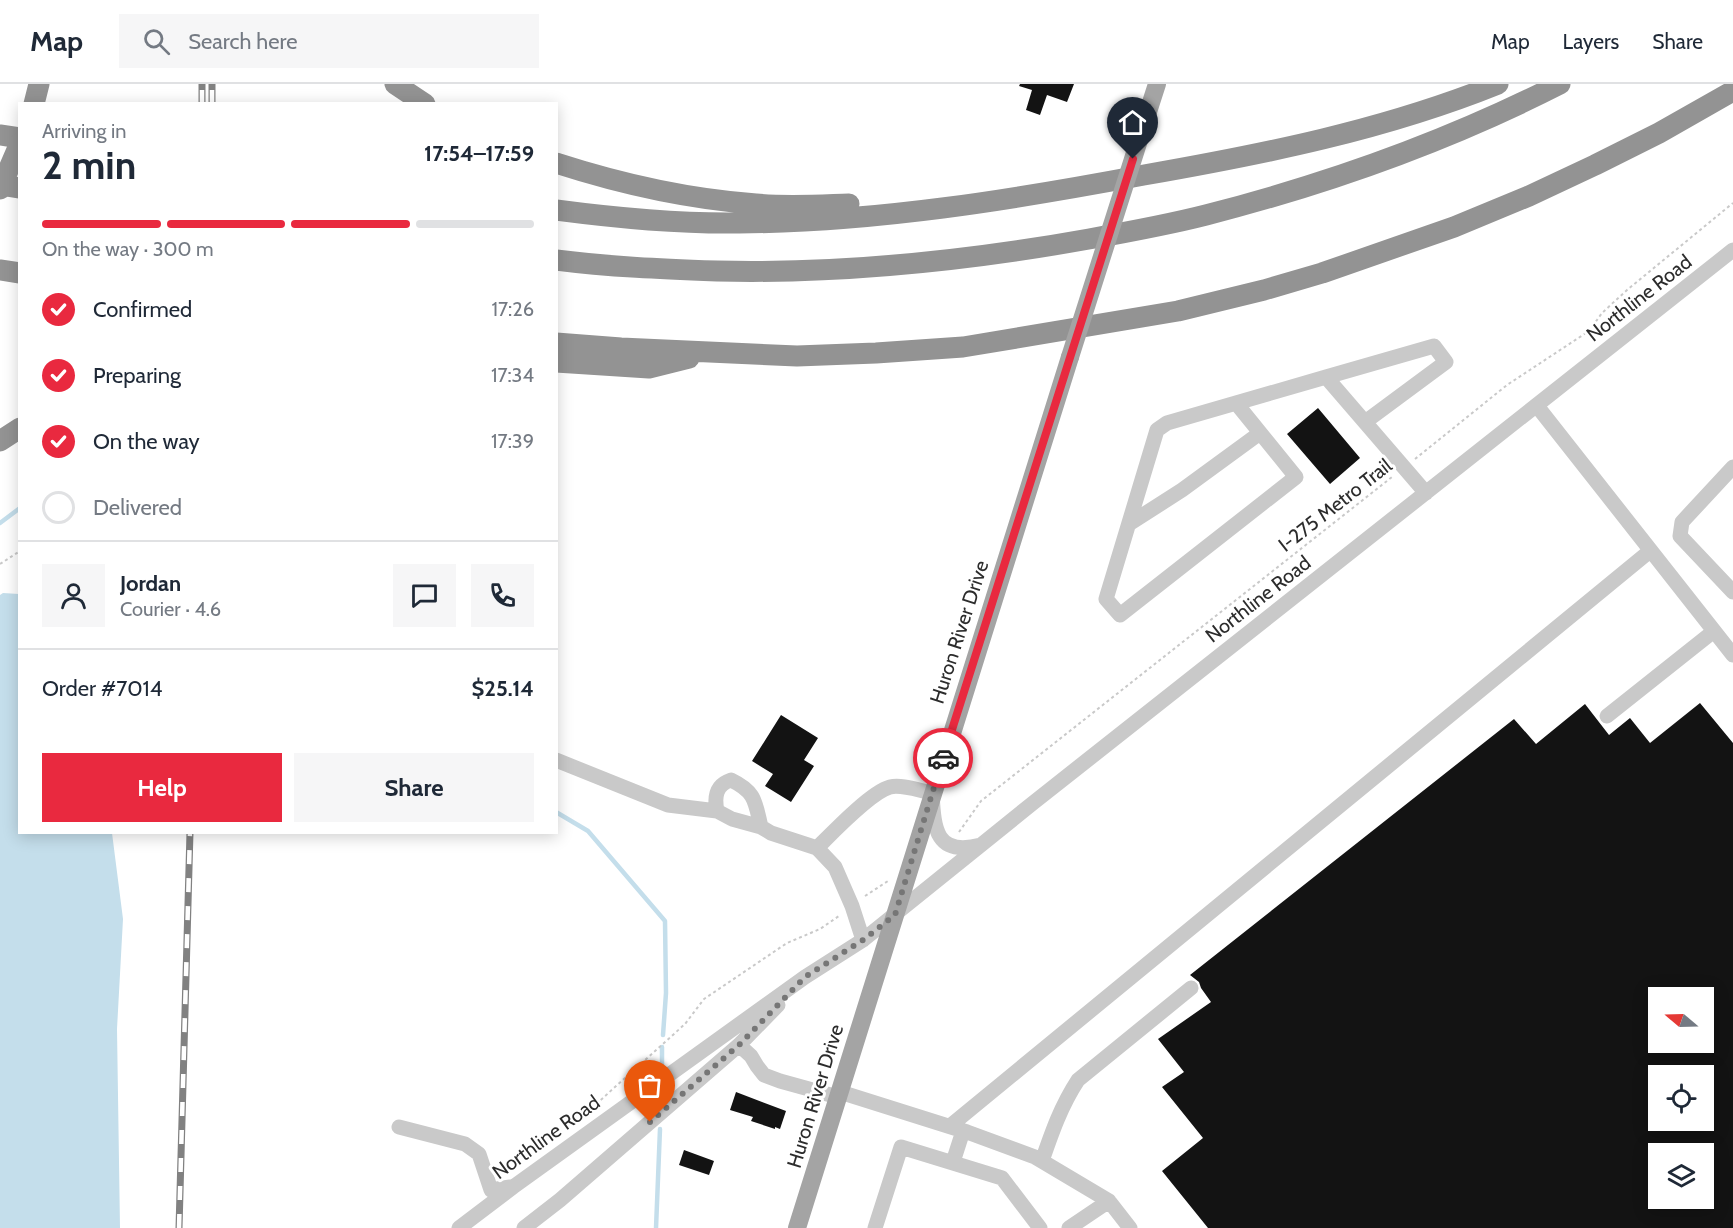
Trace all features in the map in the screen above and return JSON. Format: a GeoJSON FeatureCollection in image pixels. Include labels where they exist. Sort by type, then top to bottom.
{"type":"FeatureCollection","features":[{"type":"Feature","properties":{"kind":"highway"},"geometry":{"type":"LineString","coordinates":[[34,102],[39,84]]}},
{"type":"Feature","properties":{"kind":"highway"},"geometry":{"type":"LineString","coordinates":[[395,84],[422,102]]}},
{"type":"Feature","properties":{"kind":"highway"},"geometry":{"type":"LineString","coordinates":[[558,210],[683,222],[739,223],[806,221],[900,213],[1074,188],[1320,140],[1377,125],[1498,84]]}},
{"type":"Feature","properties":{"kind":"highway"},"geometry":{"type":"LineString","coordinates":[[558,260],[669,270],[842,270],[1016,252],[1160,226],[1268,198],[1392,157],[1459,130],[1560,84]]}},
{"type":"Feature","properties":{"kind":"highway"},"geometry":{"type":"LineString","coordinates":[[558,343],[797,356],[963,347],[1178,311],[1322,273],[1454,227],[1529,196],[1595,165],[1659,133],[1733,90]]}},
{"type":"Feature","properties":{"kind":"highway"},"geometry":{"type":"LineString","coordinates":[[0,135],[18,138]]}},
{"type":"Feature","properties":{"kind":"highway"},"geometry":{"type":"LineString","coordinates":[[18,147],[0,187],[18,188]]}},
{"type":"Feature","properties":{"kind":"highway"},"geometry":{"type":"LineString","coordinates":[[558,164],[630,184],[682,195],[757,205],[867,204],[973,194],[1008,198]]}},
{"type":"Feature","properties":{"kind":"highway"},"geometry":{"type":"LineString","coordinates":[[0,270],[18,273]]}},
{"type":"Feature","properties":{"kind":"highway"},"geometry":{"type":"LineString","coordinates":[[558,362],[650,368],[710,352]]}},
{"type":"Feature","properties":{"kind":"highway"},"geometry":{"type":"LineString","coordinates":[[0,441],[18,429]]}},
{"type":"Feature","properties":{"kind":"main road","name":"Huron River Drive"},"geometry":{"type":"LineString","coordinates":[[797,1228],[1156,84]]}},
{"type":"Feature","properties":{"kind":"street","name":"Northline Road"},"geometry":{"type":"LineString","coordinates":[[459,1228],[805,977],[863,940],[1733,250]]}},
{"type":"Feature","properties":{"kind":"street"},"geometry":{"type":"LineString","coordinates":[[1236,403],[1296,477],[1120,615],[1106,599],[1157,430],[1167,423],[1236,403],[1326,377],[1434,346],[1446,362],[1365,422]]}},
{"type":"Feature","properties":{"kind":"street"},"geometry":{"type":"LineString","coordinates":[[1326,377],[1426,493]]}},
{"type":"Feature","properties":{"kind":"street"},"geometry":{"type":"LineString","coordinates":[[1537,406],[1733,655]]}},
{"type":"Feature","properties":{"kind":"street"},"geometry":{"type":"LineString","coordinates":[[1129,524],[1182,490],[1260,433]]}},
{"type":"Feature","properties":{"kind":"street"},"geometry":{"type":"LineString","coordinates":[[1733,467],[1682,522],[1680,537],[1733,592]]}},
{"type":"Feature","properties":{"kind":"street"},"geometry":{"type":"LineString","coordinates":[[953,1162],[956,1128],[1650,551]]}},
{"type":"Feature","properties":{"kind":"street"},"geometry":{"type":"LineString","coordinates":[[1607,716],[1714,631]]}},
{"type":"Feature","properties":{"kind":"street"},"geometry":{"type":"LineString","coordinates":[[558,761],[668,805],[717,811],[732,819],[817,848],[835,867],[848,894],[863,940]]}},
{"type":"Feature","properties":{"kind":"street"},"geometry":{"type":"LineString","coordinates":[[717,811],[715,801],[717,791],[723,783],[731,780],[744,786],[753,796],[760,827]]}},
{"type":"Feature","properties":{"kind":"street"},"geometry":{"type":"LineString","coordinates":[[817,848],[873,796],[890,787],[932,793],[935,829],[945,843],[962,848],[983,844]]}},
{"type":"Feature","properties":{"kind":"street","name":"Northline Road"},"geometry":{"type":"LineString","coordinates":[[524,1228],[739,1045],[805,977]]}},
{"type":"Feature","properties":{"kind":"street"},"geometry":{"type":"LineString","coordinates":[[1042,1161],[1065,1099],[1078,1080],[1191,988]]}},
{"type":"Feature","properties":{"kind":"street"},"geometry":{"type":"LineString","coordinates":[[739,1045],[751,1056],[764,1075],[956,1128],[1035,1157],[1109,1201],[1130,1228]]}},
{"type":"Feature","properties":{"kind":"street"},"geometry":{"type":"LineString","coordinates":[[399,1127],[465,1144],[479,1155],[491,1190],[513,1187]]}},
{"type":"Feature","properties":{"kind":"street"},"geometry":{"type":"LineString","coordinates":[[875,1228],[900,1147],[1002,1178],[1040,1228]]}},
{"type":"Feature","properties":{"kind":"street"},"geometry":{"type":"LineString","coordinates":[[1069,1228],[1109,1201]]}},
{"type":"Feature","properties":{"kind":"path","name":"I-275 Metro Trail"},"geometry":{"type":"LineString","coordinates":[[958,834],[981,801],[1507,385],[1589,331],[1602,313],[1627,290],[1733,202]]}},
{"type":"Feature","properties":{"kind":"path"},"geometry":{"type":"LineString","coordinates":[[0,564],[18,552]]}},
{"type":"Feature","properties":{"kind":"path"},"geometry":{"type":"LineString","coordinates":[[858,901],[885,883]]}},
{"type":"Feature","properties":{"kind":"path"},"geometry":{"type":"LineString","coordinates":[[572,1125],[685,1024],[704,999],[787,943],[820,929],[844,913]]}},
{"type":"Feature","properties":{"kind":"water"},"geometry":{"type":"Polygon","coordinates":[[[3,593],[18,594],[18,834],[112,834],[123,919],[117,1029],[120,1228],[0,1228],[0,595],[3,593]]]}},
{"type":"Feature","properties":{"kind":"building"},"geometry":{"type":"Polygon","coordinates":[[[1020,84],[1074,84],[1067,102],[1047,95],[1040,115],[1026,110],[1032,90],[1019,86],[1020,84]]]}},
{"type":"Feature","properties":{"kind":"building"},"geometry":{"type":"Polygon","coordinates":[[[1318,408],[1360,458],[1330,484],[1287,434],[1318,408]]]}},
{"type":"Feature","properties":{"kind":"building"},"geometry":{"type":"Polygon","coordinates":[[[1700,703],[1733,743],[1733,1228],[1208,1228],[1162,1171],[1203,1138],[1162,1087],[1184,1072],[1158,1039],[1211,1002],[1199,982],[1190,975],[1514,719],[1536,744],[1585,704],[1609,735],[1630,718],[1650,743],[1700,703]]]}},
{"type":"Feature","properties":{"kind":"building"},"geometry":{"type":"Polygon","coordinates":[[[781,715],[818,738],[804,760],[814,766],[791,802],[765,786],[773,774],[752,761],[781,715]]]}},
{"type":"Feature","properties":{"kind":"building"},"geometry":{"type":"Polygon","coordinates":[[[736,1092],[786,1111],[780,1129],[751,1121],[753,1117],[730,1110],[736,1092]]]}},
{"type":"Feature","properties":{"kind":"building"},"geometry":{"type":"Polygon","coordinates":[[[684,1150],[714,1161],[709,1175],[679,1165],[684,1150]]]}},
{"type":"Feature","properties":{"kind":"waterway"},"geometry":{"type":"LineString","coordinates":[[0,523],[18,510]]}},
{"type":"Feature","properties":{"kind":"waterway"},"geometry":{"type":"LineString","coordinates":[[558,813],[588,831],[665,921],[666,993],[663,1035]]}},
{"type":"Feature","properties":{"kind":"waterway"},"geometry":{"type":"LineString","coordinates":[[662,1047],[662,1074]]}},
{"type":"Feature","properties":{"kind":"waterway"},"geometry":{"type":"LineString","coordinates":[[656,1228],[660,1129]]}},
{"type":"Feature","properties":{"kind":"railway"},"geometry":{"type":"LineString","coordinates":[[202,84],[202,102]]}},
{"type":"Feature","properties":{"kind":"railway"},"geometry":{"type":"LineString","coordinates":[[212,84],[212,102]]}},
{"type":"Feature","properties":{"kind":"railway"},"geometry":{"type":"LineString","coordinates":[[179,1228],[190,834]]}},
{"type":"Feature","properties":{"kind":"way so far"},"geometry":{"type":"LineString","coordinates":[[650,1122],[739,1045],[805,977],[863,940],[895,915],[943,758]]}},
{"type":"Feature","properties":{"kind":"route"},"geometry":{"type":"LineString","coordinates":[[943,758],[1133,159]]}}]}
